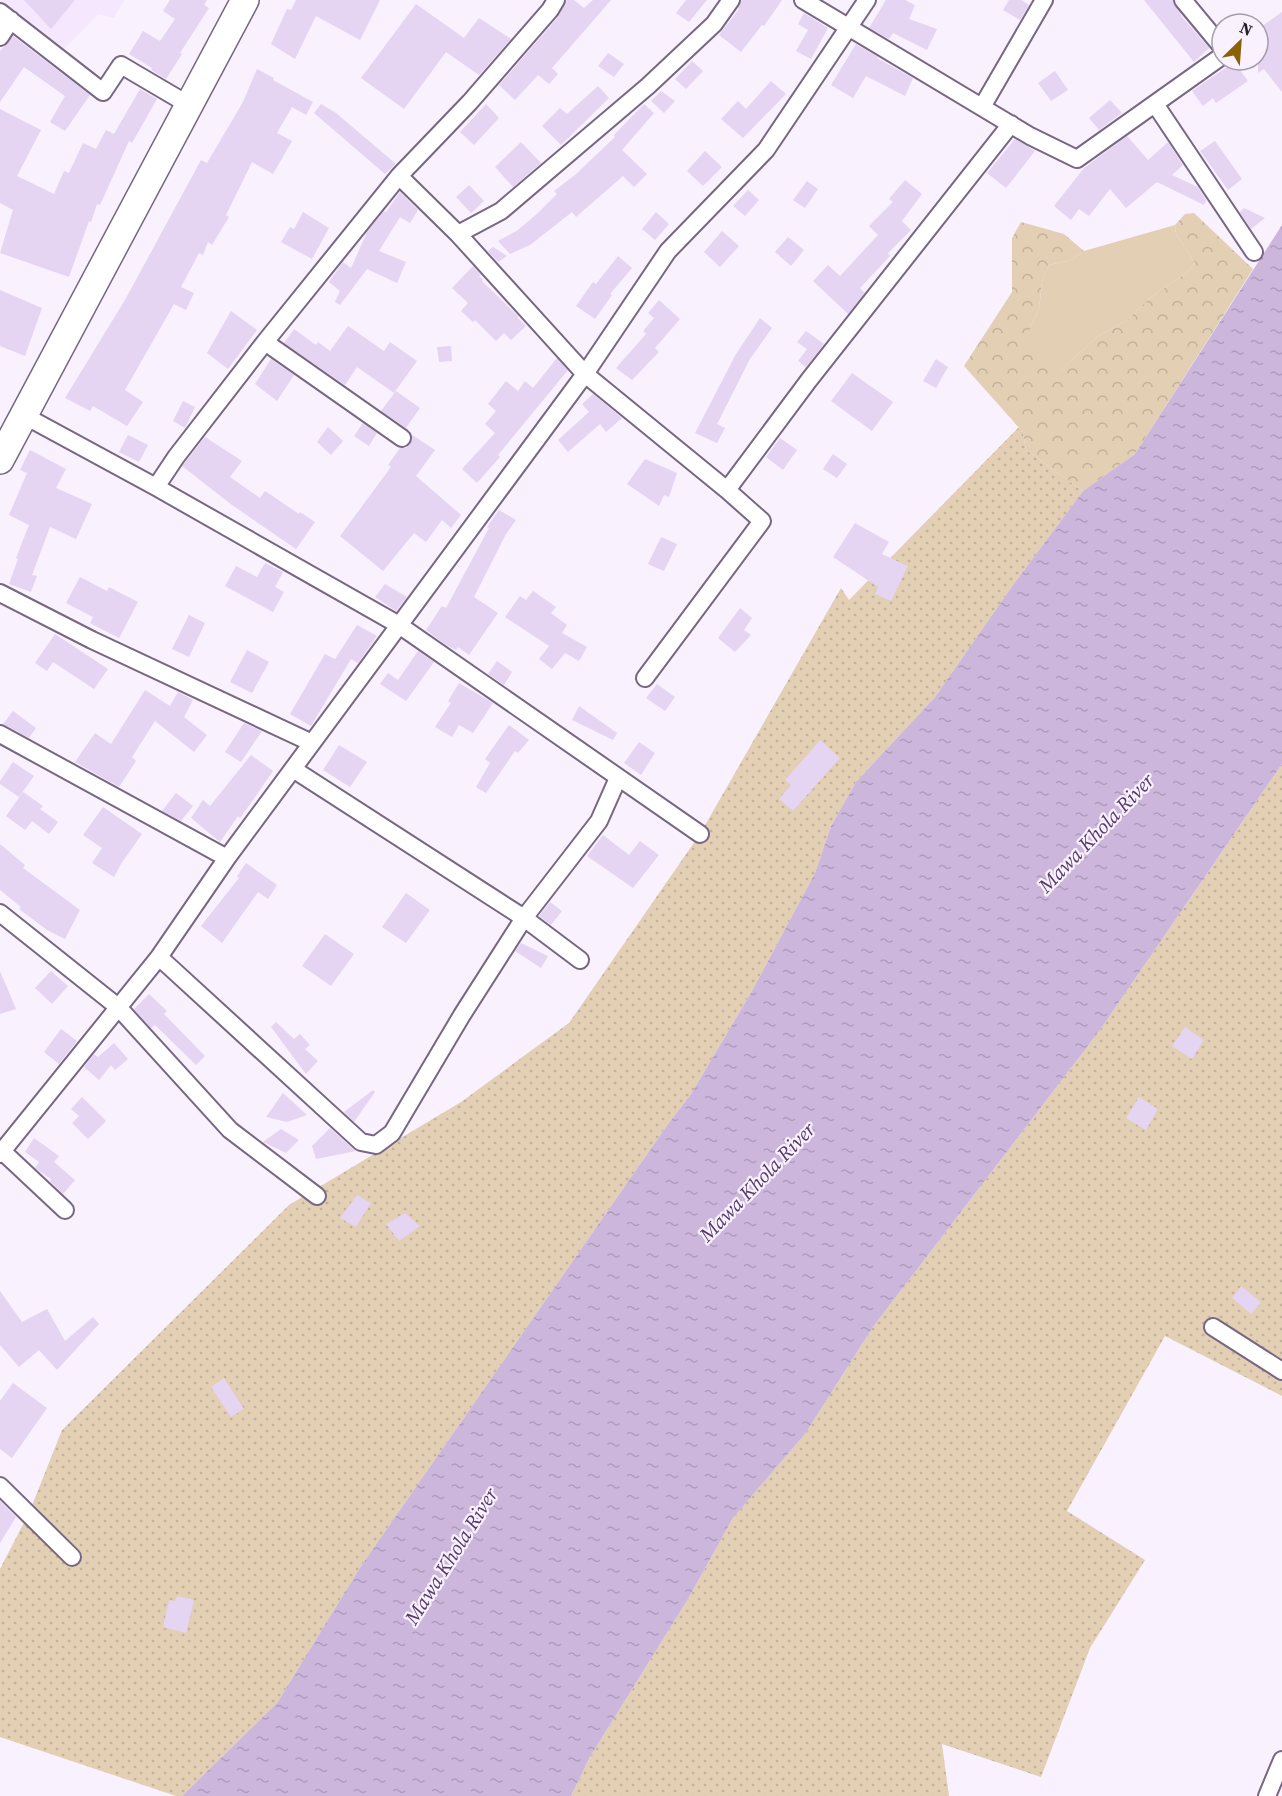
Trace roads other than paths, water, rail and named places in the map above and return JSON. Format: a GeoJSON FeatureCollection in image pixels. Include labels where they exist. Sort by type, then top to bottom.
{"type":"FeatureCollection","features":[{"type":"Feature","properties":{"kind":"main road"},"geometry":{"type":"LineString","coordinates":[[0,460],[244,0]]}},
{"type":"Feature","properties":{"kind":"street"},"geometry":{"type":"LineString","coordinates":[[156,487],[176,457],[265,342],[399,176],[470,102],[550,10],[556,0]]}},
{"type":"Feature","properties":{"kind":"street"},"geometry":{"type":"LineString","coordinates":[[458,234],[501,211],[648,86],[714,24],[731,0]]}},
{"type":"Feature","properties":{"kind":"street"},"geometry":{"type":"LineString","coordinates":[[803,0],[1011,124],[1077,159],[1210,65]]}},
{"type":"Feature","properties":{"kind":"street"},"geometry":{"type":"LineString","coordinates":[[64,1210],[1,1151],[159,957],[227,858],[585,374],[668,251],[766,150],[867,0]]}},
{"type":"Feature","properties":{"kind":"street"},"geometry":{"type":"LineString","coordinates":[[982,106],[1044,0]]}},
{"type":"Feature","properties":{"kind":"street"},"geometry":{"type":"LineString","coordinates":[[1183,0],[1210,33]]}},
{"type":"Feature","properties":{"kind":"street"},"geometry":{"type":"LineString","coordinates":[[0,37],[5,16],[103,92],[121,65],[189,105]]}},
{"type":"Feature","properties":{"kind":"street"},"geometry":{"type":"LineString","coordinates":[[1155,104],[1254,252]]}},
{"type":"Feature","properties":{"kind":"street"},"geometry":{"type":"LineString","coordinates":[[727,490],[809,380],[1011,124]]}},
{"type":"Feature","properties":{"kind":"street"},"geometry":{"type":"LineString","coordinates":[[399,176],[458,234],[585,374],[762,520],[645,678]]}},
{"type":"Feature","properties":{"kind":"street"},"geometry":{"type":"LineString","coordinates":[[265,342],[402,438]]}},
{"type":"Feature","properties":{"kind":"street"},"geometry":{"type":"LineString","coordinates":[[25,416],[156,487],[399,625],[700,834]]}},
{"type":"Feature","properties":{"kind":"street"},"geometry":{"type":"LineString","coordinates":[[0,594],[92,640],[312,743]]}},
{"type":"Feature","properties":{"kind":"street"},"geometry":{"type":"LineString","coordinates":[[0,734],[227,858]]}},
{"type":"Feature","properties":{"kind":"street"},"geometry":{"type":"LineString","coordinates":[[293,769],[524,918],[580,960]]}},
{"type":"Feature","properties":{"kind":"street"},"geometry":{"type":"LineString","coordinates":[[159,957],[361,1142],[375,1145],[392,1133],[524,918],[599,821],[618,778]]}},
{"type":"Feature","properties":{"kind":"street"},"geometry":{"type":"LineString","coordinates":[[0,913],[118,1007],[230,1130],[317,1196]]}},
{"type":"Feature","properties":{"kind":"street"},"geometry":{"type":"LineString","coordinates":[[1214,1327],[1282,1371]]}},
{"type":"Feature","properties":{"kind":"street"},"geometry":{"type":"LineString","coordinates":[[0,1486],[72,1557]]}},
{"type":"Feature","properties":{"kind":"street"},"geometry":{"type":"LineString","coordinates":[[1267,1796],[1282,1760]]}},
{"type":"Feature","properties":{"kind":"water","name":"Mawa Khola River"},"geometry":{"type":"Polygon","coordinates":[[[1282,225],[1282,764],[1100,1030],[873,1327],[805,1434],[733,1518],[688,1599],[590,1757],[571,1796],[182,1796],[277,1703],[361,1566],[691,1094],[752,991],[815,873],[831,826],[856,782],[935,697],[1013,585],[1083,491],[1135,454],[1282,225]]]}}]}
